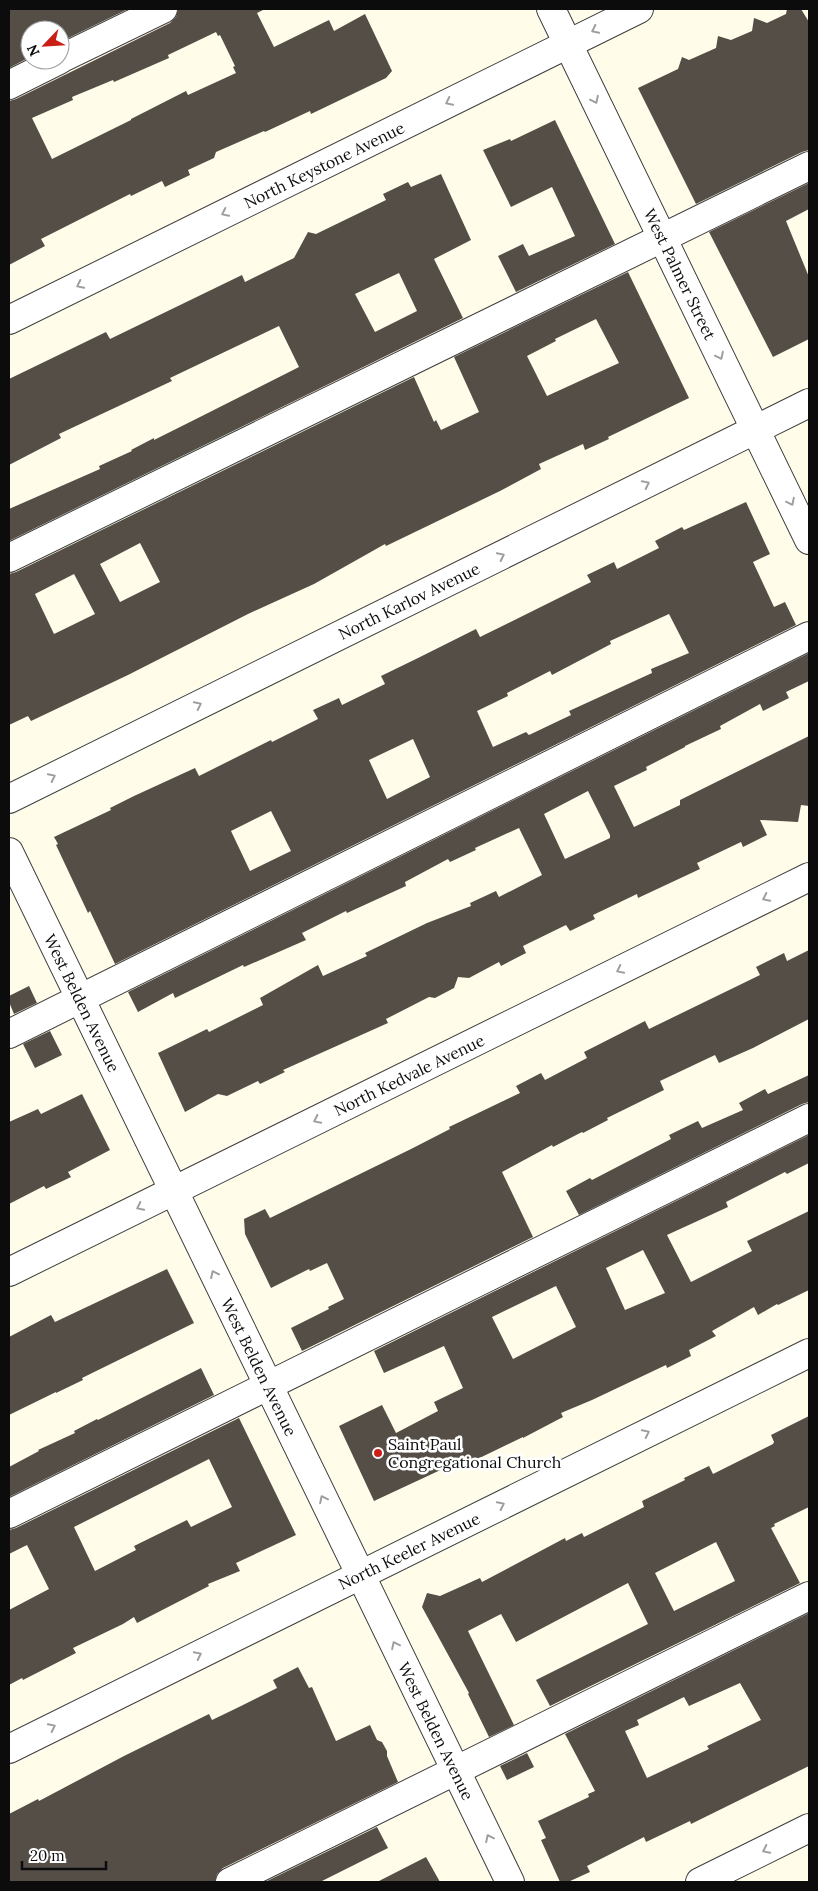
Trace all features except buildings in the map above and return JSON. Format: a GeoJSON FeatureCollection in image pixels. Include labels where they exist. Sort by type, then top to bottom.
{"type":"FeatureCollection","features":[{"type":"Feature","properties":{"kind":"street"},"geometry":{"type":"LineString","coordinates":[[70,55],[163,9]]}},
{"type":"Feature","properties":{"kind":"street","name":"West Palmer Street"},"geometry":{"type":"LineString","coordinates":[[551,9],[809,540]]}},
{"type":"Feature","properties":{"kind":"street","name":"North Keystone Avenue"},"geometry":{"type":"LineString","coordinates":[[9,320],[639,9]]}},
{"type":"Feature","properties":{"kind":"street"},"geometry":{"type":"LineString","coordinates":[[9,85],[39,70]]}},
{"type":"Feature","properties":{"kind":"street"},"geometry":{"type":"LineString","coordinates":[[9,558],[809,166]]}},
{"type":"Feature","properties":{"kind":"street","name":"North Karlov Avenue"},"geometry":{"type":"LineString","coordinates":[[9,799],[809,403]]}},
{"type":"Feature","properties":{"kind":"street"},"geometry":{"type":"LineString","coordinates":[[9,1034],[809,636]]}},
{"type":"Feature","properties":{"kind":"street","name":"West Belden Avenue"},"geometry":{"type":"LineString","coordinates":[[9,852],[510,1882]]}},
{"type":"Feature","properties":{"kind":"street","name":"North Kedvale Avenue"},"geometry":{"type":"LineString","coordinates":[[9,1272],[809,877]]}},
{"type":"Feature","properties":{"kind":"street"},"geometry":{"type":"LineString","coordinates":[[9,1514],[809,1118]]}},
{"type":"Feature","properties":{"kind":"street","name":"North Keeler Avenue"},"geometry":{"type":"LineString","coordinates":[[9,1749],[809,1353]]}},
{"type":"Feature","properties":{"kind":"street"},"geometry":{"type":"LineString","coordinates":[[230,1882],[809,1596]]}},
{"type":"Feature","properties":{"kind":"street"},"geometry":{"type":"LineString","coordinates":[[700,1882],[809,1828]]}},
{"type":"Feature","properties":{"kind":"place","name":"Saint Paul Congregational Church"},"geometry":{"type":"Point","coordinates":[378,1453]}}]}
